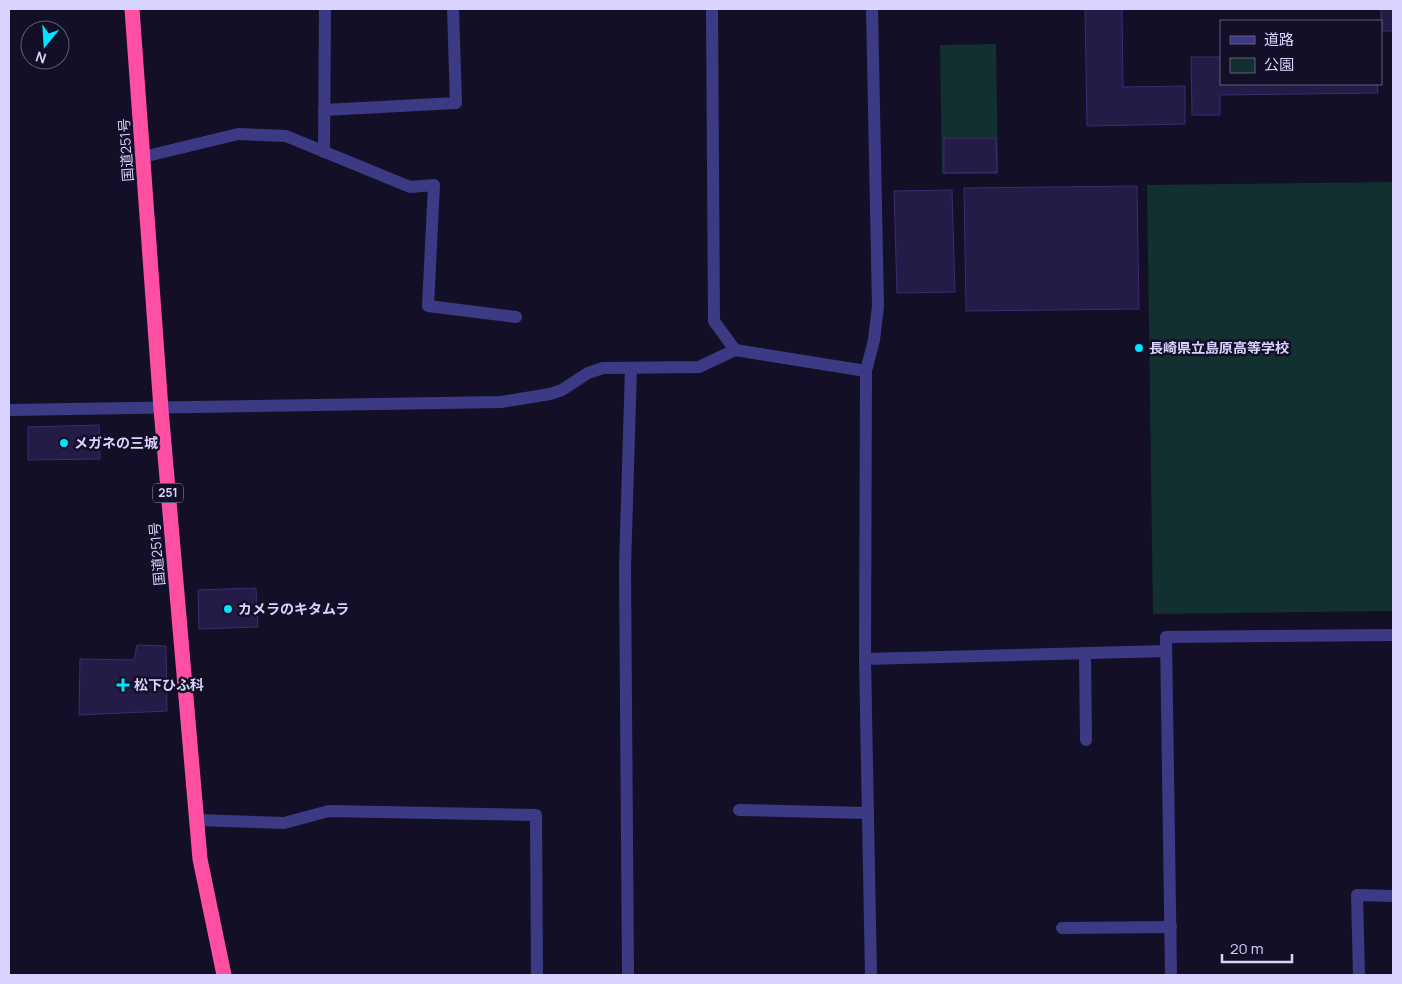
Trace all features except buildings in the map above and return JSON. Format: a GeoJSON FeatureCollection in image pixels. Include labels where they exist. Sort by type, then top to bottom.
{"type":"FeatureCollection","features":[{"type":"Feature","properties":{"kind":"highway","name":"国道251号"},"geometry":{"type":"LineString","coordinates":[[132,9],[161,409],[196,820],[200,859],[224,975]]}},
{"type":"Feature","properties":{"kind":"street"},"geometry":{"type":"LineString","coordinates":[[324,152],[325,9]]}},
{"type":"Feature","properties":{"kind":"street"},"geometry":{"type":"LineString","coordinates":[[324,110],[456,102],[453,9]]}},
{"type":"Feature","properties":{"kind":"street"},"geometry":{"type":"LineString","coordinates":[[712,9],[714,320],[735,350]]}},
{"type":"Feature","properties":{"kind":"street"},"geometry":{"type":"LineString","coordinates":[[871,975],[864,659],[866,371],[874,340],[878,306],[872,9]]}},
{"type":"Feature","properties":{"kind":"street"},"geometry":{"type":"LineString","coordinates":[[143,157],[238,134],[286,136],[410,187],[434,185],[428,306],[516,317]]}},
{"type":"Feature","properties":{"kind":"street"},"geometry":{"type":"LineString","coordinates":[[9,410],[502,402],[550,394],[562,390],[588,373],[603,368],[699,367],[735,350],[866,371]]}},
{"type":"Feature","properties":{"kind":"street"},"geometry":{"type":"LineString","coordinates":[[628,975],[625,567],[632,368]]}},
{"type":"Feature","properties":{"kind":"street"},"geometry":{"type":"LineString","coordinates":[[1171,975],[1166,637],[1393,634]]}},
{"type":"Feature","properties":{"kind":"street"},"geometry":{"type":"LineString","coordinates":[[864,659],[1166,651]]}},
{"type":"Feature","properties":{"kind":"street"},"geometry":{"type":"LineString","coordinates":[[1085,654],[1086,740]]}},
{"type":"Feature","properties":{"kind":"street"},"geometry":{"type":"LineString","coordinates":[[739,810],[868,813]]}},
{"type":"Feature","properties":{"kind":"street"},"geometry":{"type":"LineString","coordinates":[[196,820],[284,823],[329,811],[536,815],[537,975]]}},
{"type":"Feature","properties":{"kind":"street"},"geometry":{"type":"LineString","coordinates":[[1359,975],[1357,895],[1393,896]]}},
{"type":"Feature","properties":{"kind":"street"},"geometry":{"type":"LineString","coordinates":[[1062,928],[1170,927]]}},
{"type":"Feature","properties":{"kind":"green space"},"geometry":{"type":"Polygon","coordinates":[[[996,44],[998,174],[942,174],[940,45],[996,44]]]}},
{"type":"Feature","properties":{"kind":"green space"},"geometry":{"type":"Polygon","coordinates":[[[1393,182],[1393,611],[1153,614],[1147,185],[1393,182]]]}},
{"type":"Feature","properties":{"kind":"place","name":"長崎県立島原高等学校"},"geometry":{"type":"Point","coordinates":[1139,348]}},
{"type":"Feature","properties":{"kind":"place","name":"メガネの三城"},"geometry":{"type":"Point","coordinates":[64,443]}},
{"type":"Feature","properties":{"kind":"place","name":"カメラのキタムラ"},"geometry":{"type":"Point","coordinates":[228,609]}},
{"type":"Feature","properties":{"kind":"place","name":"松下ひふ科"},"geometry":{"type":"Point","coordinates":[123,685]}}]}
